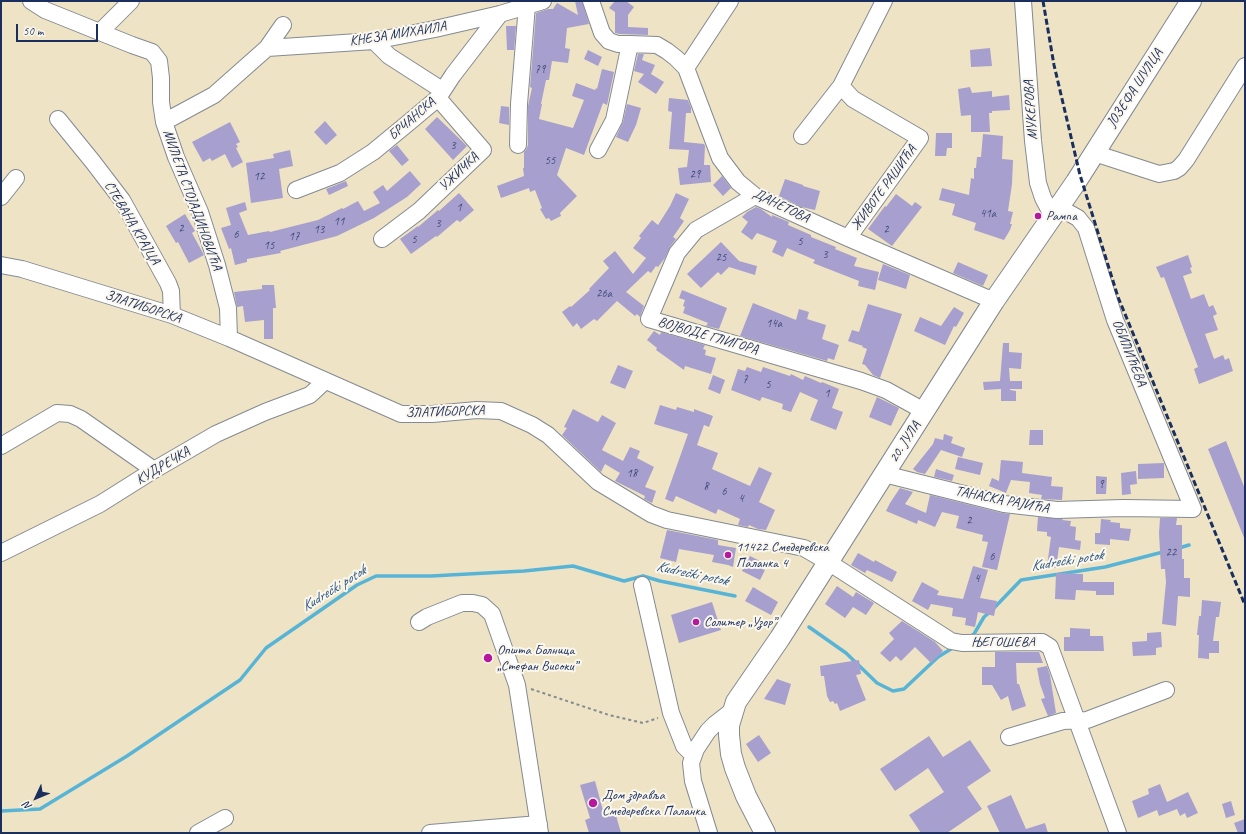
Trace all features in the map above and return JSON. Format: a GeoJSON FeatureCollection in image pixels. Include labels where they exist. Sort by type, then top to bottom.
{"type":"FeatureCollection","features":[{"type":"Feature","properties":{"kind":"main road","name":"ЈОЗЕФА ШУЛЦА"},"geometry":{"type":"LineString","coordinates":[[1080,175],[1191,1]]}},
{"type":"Feature","properties":{"kind":"main road","name":"20. ЈУЛА"},"geometry":{"type":"LineString","coordinates":[[765,833],[746,796],[731,754],[729,730],[733,710],[739,698],[780,638],[994,301],[1080,175]]}},
{"type":"Feature","properties":{"kind":"street"},"geometry":{"type":"LineString","coordinates":[[30,1],[45,10],[100,32],[131,1]]}},
{"type":"Feature","properties":{"kind":"street"},"geometry":{"type":"LineString","coordinates":[[518,145],[519,104],[527,5],[543,1]]}},
{"type":"Feature","properties":{"kind":"street","name":"ДАНЕТОВА"},"geometry":{"type":"LineString","coordinates":[[591,1],[602,33],[609,41],[618,44],[657,45],[676,58],[686,68],[720,158],[738,182],[755,196],[994,301]]}},
{"type":"Feature","properties":{"kind":"street"},"geometry":{"type":"LineString","coordinates":[[686,68],[730,1]]}},
{"type":"Feature","properties":{"kind":"street"},"geometry":{"type":"LineString","coordinates":[[802,136],[841,86],[884,1]]}},
{"type":"Feature","properties":{"kind":"street","name":"МУКЕРОВА"},"geometry":{"type":"LineString","coordinates":[[1023,1],[1033,141],[1038,183],[1043,198],[1055,211]]}},
{"type":"Feature","properties":{"kind":"street","name":"КНЕЗА МИХАИЛА"},"geometry":{"type":"LineString","coordinates":[[267,48],[374,40],[435,29],[500,14],[527,5]]}},
{"type":"Feature","properties":{"kind":"street","name":"БРЧАНСКА"},"geometry":{"type":"LineString","coordinates":[[296,190],[340,173],[373,152],[408,124],[440,94],[452,74],[500,14]]}},
{"type":"Feature","properties":{"kind":"street"},"geometry":{"type":"LineString","coordinates":[[164,122],[214,95],[267,48],[283,25]]}},
{"type":"Feature","properties":{"kind":"street","name":"МИЛЕТА СТОЈАДИНОВИЋА"},"geometry":{"type":"LineString","coordinates":[[100,32],[152,52],[159,61],[161,102],[164,122],[176,157],[200,212],[218,265],[228,308],[229,338]]}},
{"type":"Feature","properties":{"kind":"street"},"geometry":{"type":"LineString","coordinates":[[374,40],[389,56],[440,94]]}},
{"type":"Feature","properties":{"kind":"street"},"geometry":{"type":"LineString","coordinates":[[598,150],[614,120],[630,44]]}},
{"type":"Feature","properties":{"kind":"street"},"geometry":{"type":"LineString","coordinates":[[1094,153],[1159,174],[1174,171],[1186,160],[1245,66]]}},
{"type":"Feature","properties":{"kind":"street","name":"ЖИВОТЕ РАШИЋА"},"geometry":{"type":"LineString","coordinates":[[841,86],[853,99],[920,138],[848,238]]}},
{"type":"Feature","properties":{"kind":"street","name":"УЖИЧКА"},"geometry":{"type":"LineString","coordinates":[[382,239],[419,211],[483,150],[440,94]]}},
{"type":"Feature","properties":{"kind":"street","name":"СТЕВАНА КРАЈЦА"},"geometry":{"type":"LineString","coordinates":[[58,119],[122,200],[171,291],[172,315]]}},
{"type":"Feature","properties":{"kind":"street"},"geometry":{"type":"LineString","coordinates":[[1,197],[16,178]]}},
{"type":"Feature","properties":{"kind":"street","name":"ВОЈВОДЕ ГЛИГОРА"},"geometry":{"type":"LineString","coordinates":[[755,196],[696,230],[677,253],[649,319],[861,381],[886,390],[924,411]]}},
{"type":"Feature","properties":{"kind":"street","name":"ОБИЛИЋЕВА"},"geometry":{"type":"LineString","coordinates":[[1055,211],[1078,218],[1086,228],[1115,320],[1193,509]]}},
{"type":"Feature","properties":{"kind":"street","name":"ЗЛАТИБОРСКА"},"geometry":{"type":"LineString","coordinates":[[1,265],[22,269],[172,315],[229,338],[401,414],[432,414],[477,410],[501,410],[532,425],[548,435],[598,482],[651,514],[667,520],[804,548],[828,562]]}},
{"type":"Feature","properties":{"kind":"street","name":"КУДРЕЧКА"},"geometry":{"type":"LineString","coordinates":[[1,553],[100,504],[154,470],[216,434],[310,394],[325,380]]}},
{"type":"Feature","properties":{"kind":"street"},"geometry":{"type":"LineString","coordinates":[[1,446],[57,413],[70,414],[81,419],[154,470]]}},
{"type":"Feature","properties":{"kind":"street","name":"ТАНАСКА РАЈИЋА"},"geometry":{"type":"LineString","coordinates":[[884,474],[1004,504],[1057,510],[1123,508],[1193,509]]}},
{"type":"Feature","properties":{"kind":"street","name":"ЊЕГОШЕВА"},"geometry":{"type":"LineString","coordinates":[[828,562],[951,641],[962,643],[1042,642],[1050,647],[1118,833]]}},
{"type":"Feature","properties":{"kind":"street"},"geometry":{"type":"LineString","coordinates":[[642,585],[671,713],[684,746],[693,755]]}},
{"type":"Feature","properties":{"kind":"street"},"geometry":{"type":"LineString","coordinates":[[419,622],[427,617],[462,603],[482,605],[492,614],[517,684],[539,829],[430,833]]}},
{"type":"Feature","properties":{"kind":"street"},"geometry":{"type":"LineString","coordinates":[[1009,737],[1063,721],[1087,720],[1166,690]]}},
{"type":"Feature","properties":{"kind":"street"},"geometry":{"type":"LineString","coordinates":[[709,833],[693,781],[691,769],[693,755],[708,731],[733,710]]}},
{"type":"Feature","properties":{"kind":"street"},"geometry":{"type":"LineString","coordinates":[[198,833],[225,818]]}},
{"type":"Feature","properties":{"kind":"path"},"geometry":{"type":"LineString","coordinates":[[517,684],[609,715],[643,723],[671,713]]}},
{"type":"Feature","properties":{"kind":"building"},"geometry":{"type":"Polygon","coordinates":[[[575,1],[582,1],[589,24],[567,28],[565,48],[570,49],[568,63],[552,61],[549,80],[546,80],[539,119],[573,128],[584,100],[572,96],[576,83],[595,90],[596,88],[597,89],[602,69],[614,72],[607,105],[603,103],[584,155],[566,148],[557,175],[577,196],[560,213],[561,216],[551,221],[549,218],[546,219],[540,209],[542,208],[535,190],[530,192],[529,188],[501,198],[497,186],[524,176],[524,152],[528,145],[528,106],[532,88],[530,87],[536,13],[553,9],[557,3],[578,15],[575,1]]]}},
{"type":"Feature","properties":{"kind":"building"},"geometry":{"type":"Polygon","coordinates":[[[615,1],[626,1],[634,7],[628,15],[628,27],[648,28],[648,35],[615,33],[615,12],[609,8],[615,1]]]}},
{"type":"Feature","properties":{"kind":"building"},"geometry":{"type":"Polygon","coordinates":[[[506,26],[516,26],[514,50],[507,50],[506,26]]]}},
{"type":"Feature","properties":{"kind":"building"},"geometry":{"type":"Polygon","coordinates":[[[990,48],[992,66],[971,67],[970,50],[990,48]]]}},
{"type":"Feature","properties":{"kind":"building"},"geometry":{"type":"Polygon","coordinates":[[[588,50],[602,57],[598,66],[584,59],[588,50]]]}},
{"type":"Feature","properties":{"kind":"building"},"geometry":{"type":"Polygon","coordinates":[[[638,54],[644,54],[642,60],[655,65],[651,74],[664,82],[656,94],[638,82],[644,74],[634,71],[638,54]]]}},
{"type":"Feature","properties":{"kind":"building"},"geometry":{"type":"Polygon","coordinates":[[[970,87],[972,93],[992,91],[992,97],[1009,95],[1010,110],[992,111],[992,113],[989,113],[990,132],[971,132],[971,115],[961,116],[958,89],[970,87]]]}},
{"type":"Feature","properties":{"kind":"building"},"geometry":{"type":"Polygon","coordinates":[[[669,98],[688,100],[691,113],[686,113],[684,142],[704,144],[704,165],[710,165],[711,182],[680,185],[678,168],[687,167],[689,150],[669,149],[672,112],[668,111],[669,98]]]}},
{"type":"Feature","properties":{"kind":"building"},"geometry":{"type":"Polygon","coordinates":[[[627,104],[641,108],[636,125],[628,142],[616,137],[623,122],[627,104]]]}},
{"type":"Feature","properties":{"kind":"building"},"geometry":{"type":"Polygon","coordinates":[[[501,106],[509,107],[509,125],[499,123],[501,106]]]}},
{"type":"Feature","properties":{"kind":"building"},"geometry":{"type":"Polygon","coordinates":[[[437,117],[467,146],[453,160],[425,129],[437,117]]]}},
{"type":"Feature","properties":{"kind":"building"},"geometry":{"type":"Polygon","coordinates":[[[325,121],[337,135],[326,145],[314,132],[325,121]]]}},
{"type":"Feature","properties":{"kind":"building"},"geometry":{"type":"Polygon","coordinates":[[[230,122],[240,142],[236,144],[238,147],[236,148],[243,162],[232,168],[225,154],[212,161],[210,158],[203,162],[192,142],[230,122]]]}},
{"type":"Feature","properties":{"kind":"building"},"geometry":{"type":"Polygon","coordinates":[[[936,133],[952,133],[952,148],[947,148],[946,156],[935,156],[936,133]]]}},
{"type":"Feature","properties":{"kind":"building"},"geometry":{"type":"Polygon","coordinates":[[[983,134],[1003,136],[1002,159],[1013,160],[1012,184],[1008,211],[1013,212],[1010,224],[1012,224],[1004,240],[974,230],[976,223],[952,215],[955,204],[939,200],[942,188],[969,195],[971,178],[974,179],[974,168],[976,168],[977,157],[981,157],[983,134]]]}},
{"type":"Feature","properties":{"kind":"building"},"geometry":{"type":"Polygon","coordinates":[[[397,145],[409,160],[402,166],[389,151],[397,145]]]}},
{"type":"Feature","properties":{"kind":"building"},"geometry":{"type":"Polygon","coordinates":[[[290,150],[293,166],[279,169],[283,198],[251,203],[246,163],[274,158],[273,154],[290,150]]]}},
{"type":"Feature","properties":{"kind":"building"},"geometry":{"type":"Polygon","coordinates":[[[410,171],[421,184],[407,197],[374,218],[337,236],[280,251],[281,253],[247,259],[247,262],[235,265],[231,248],[229,249],[221,228],[231,225],[226,208],[245,202],[247,210],[239,213],[248,235],[270,232],[318,220],[358,201],[364,211],[380,203],[373,192],[383,185],[387,191],[410,171]]]}},
{"type":"Feature","properties":{"kind":"building"},"geometry":{"type":"Polygon","coordinates":[[[722,176],[731,188],[723,196],[713,185],[722,176]]]}},
{"type":"Feature","properties":{"kind":"building"},"geometry":{"type":"Polygon","coordinates":[[[785,179],[820,191],[815,210],[801,207],[779,196],[785,179]]]}},
{"type":"Feature","properties":{"kind":"building"},"geometry":{"type":"Polygon","coordinates":[[[346,181],[348,186],[329,195],[326,189],[346,181]]]}},
{"type":"Feature","properties":{"kind":"building"},"geometry":{"type":"Polygon","coordinates":[[[459,193],[474,210],[460,222],[457,220],[437,237],[436,236],[411,254],[400,239],[418,227],[438,210],[439,211],[459,193]]]}},
{"type":"Feature","properties":{"kind":"building"},"geometry":{"type":"Polygon","coordinates":[[[676,193],[689,199],[680,218],[684,221],[673,237],[676,239],[658,267],[656,266],[651,273],[648,271],[626,292],[644,306],[640,317],[637,314],[635,316],[617,301],[597,321],[594,319],[581,329],[577,323],[573,327],[562,312],[570,306],[571,307],[590,290],[589,289],[609,268],[603,261],[615,251],[633,274],[646,258],[633,248],[641,238],[639,236],[652,220],[658,225],[676,193]]]}},
{"type":"Feature","properties":{"kind":"building"},"geometry":{"type":"Polygon","coordinates":[[[896,194],[912,206],[915,202],[922,207],[892,246],[868,229],[896,194]]]}},
{"type":"Feature","properties":{"kind":"building"},"geometry":{"type":"Polygon","coordinates":[[[756,207],[772,217],[772,215],[789,222],[788,225],[811,235],[811,237],[836,247],[835,249],[857,258],[854,266],[879,272],[875,290],[858,286],[859,281],[813,263],[815,260],[787,248],[783,257],[772,252],[777,241],[757,233],[752,240],[741,232],[748,222],[742,217],[756,207]]]}},
{"type":"Feature","properties":{"kind":"building"},"geometry":{"type":"Polygon","coordinates":[[[185,214],[195,231],[192,233],[204,255],[189,263],[178,242],[176,243],[166,226],[185,214]]]}},
{"type":"Feature","properties":{"kind":"building"},"geometry":{"type":"Polygon","coordinates":[[[721,242],[739,261],[757,266],[755,275],[729,267],[721,275],[718,272],[701,288],[687,274],[721,242]]]}},
{"type":"Feature","properties":{"kind":"building"},"geometry":{"type":"Polygon","coordinates":[[[1188,255],[1192,267],[1190,268],[1192,273],[1183,276],[1191,299],[1204,294],[1209,307],[1213,305],[1217,314],[1213,316],[1218,330],[1205,334],[1214,359],[1223,355],[1225,360],[1229,358],[1233,371],[1199,384],[1194,369],[1198,367],[1164,277],[1161,278],[1156,267],[1188,255]]]}},
{"type":"Feature","properties":{"kind":"building"},"geometry":{"type":"Polygon","coordinates":[[[958,262],[988,275],[983,286],[953,273],[958,262]]]}},
{"type":"Feature","properties":{"kind":"building"},"geometry":{"type":"Polygon","coordinates":[[[883,264],[910,275],[906,289],[878,280],[883,264]]]}},
{"type":"Feature","properties":{"kind":"building"},"geometry":{"type":"Polygon","coordinates":[[[262,285],[274,285],[276,308],[273,308],[273,339],[264,339],[264,320],[245,322],[243,306],[237,307],[234,292],[262,289],[262,285]]]}},
{"type":"Feature","properties":{"kind":"building"},"geometry":{"type":"Polygon","coordinates":[[[682,290],[727,308],[719,329],[706,326],[708,323],[683,313],[685,300],[679,298],[682,290]]]}},
{"type":"Feature","properties":{"kind":"building"},"geometry":{"type":"Polygon","coordinates":[[[753,303],[796,320],[799,309],[809,312],[807,319],[826,325],[822,339],[839,345],[834,360],[828,358],[827,361],[740,336],[753,303]]]}},
{"type":"Feature","properties":{"kind":"building"},"geometry":{"type":"Polygon","coordinates":[[[868,304],[902,314],[880,378],[873,375],[865,365],[862,364],[867,349],[862,347],[863,346],[848,341],[852,330],[859,332],[868,304]]]}},
{"type":"Feature","properties":{"kind":"building"},"geometry":{"type":"Polygon","coordinates":[[[954,307],[964,313],[956,327],[954,326],[945,345],[914,331],[920,317],[941,326],[954,307]]]}},
{"type":"Feature","properties":{"kind":"building"},"geometry":{"type":"Polygon","coordinates":[[[654,331],[660,335],[661,332],[705,345],[703,349],[706,350],[705,355],[716,358],[711,374],[685,366],[684,370],[656,350],[657,348],[647,340],[654,331]]]}},
{"type":"Feature","properties":{"kind":"building"},"geometry":{"type":"Polygon","coordinates":[[[1003,343],[1009,343],[1009,352],[1022,353],[1021,369],[1009,368],[1010,381],[1022,381],[1022,389],[1010,389],[1016,391],[1016,401],[1001,401],[1001,389],[984,390],[983,382],[1000,381],[1003,343]]]}},
{"type":"Feature","properties":{"kind":"building"},"geometry":{"type":"Polygon","coordinates":[[[618,365],[633,371],[625,389],[610,383],[618,365]]]}},
{"type":"Feature","properties":{"kind":"building"},"geometry":{"type":"Polygon","coordinates":[[[747,367],[761,372],[763,367],[790,376],[791,374],[803,380],[805,376],[839,389],[832,408],[843,412],[836,430],[810,420],[818,400],[800,392],[791,412],[782,409],[783,404],[762,397],[760,401],[731,390],[738,369],[745,371],[747,367]]]}},
{"type":"Feature","properties":{"kind":"building"},"geometry":{"type":"Polygon","coordinates":[[[713,375],[725,380],[720,394],[708,389],[713,375]]]}},
{"type":"Feature","properties":{"kind":"building"},"geometry":{"type":"Polygon","coordinates":[[[877,397],[899,408],[891,426],[869,417],[877,397]]]}},
{"type":"Feature","properties":{"kind":"building"},"geometry":{"type":"Polygon","coordinates":[[[660,405],[676,410],[677,407],[694,412],[694,409],[713,416],[709,427],[704,425],[697,445],[718,453],[712,469],[750,486],[759,467],[772,473],[759,502],[775,510],[766,530],[758,529],[749,525],[748,527],[738,525],[740,519],[718,509],[716,514],[676,496],[673,502],[665,499],[688,434],[654,424],[660,405]]]}},
{"type":"Feature","properties":{"kind":"building"},"geometry":{"type":"Polygon","coordinates":[[[573,409],[598,422],[602,415],[616,423],[602,450],[623,461],[630,447],[640,451],[637,458],[654,467],[645,487],[656,491],[652,503],[644,499],[645,496],[615,481],[620,473],[605,464],[601,472],[562,435],[567,428],[564,427],[573,409]]]}},
{"type":"Feature","properties":{"kind":"building"},"geometry":{"type":"Polygon","coordinates":[[[1030,430],[1043,430],[1043,445],[1029,445],[1030,430]]]}},
{"type":"Feature","properties":{"kind":"building"},"geometry":{"type":"Polygon","coordinates":[[[944,434],[953,437],[951,443],[965,448],[962,457],[941,450],[925,474],[917,472],[913,469],[933,444],[935,438],[943,440],[944,434]]]}},
{"type":"Feature","properties":{"kind":"building"},"geometry":{"type":"Polygon","coordinates":[[[1226,441],[1245,489],[1245,540],[1208,449],[1226,441]]]}},
{"type":"Feature","properties":{"kind":"building"},"geometry":{"type":"Polygon","coordinates":[[[958,457],[983,463],[980,475],[955,469],[958,457]]]}},
{"type":"Feature","properties":{"kind":"building"},"geometry":{"type":"Polygon","coordinates":[[[1001,460],[1023,462],[1022,473],[1052,477],[1051,486],[1063,487],[1062,500],[1041,499],[1042,495],[1029,493],[1030,482],[1011,480],[1006,493],[989,486],[992,478],[999,481],[1001,460]]]}},
{"type":"Feature","properties":{"kind":"building"},"geometry":{"type":"Polygon","coordinates":[[[1164,463],[1164,478],[1138,479],[1138,464],[1164,463]]]}},
{"type":"Feature","properties":{"kind":"building"},"geometry":{"type":"Polygon","coordinates":[[[936,469],[954,475],[952,481],[934,477],[936,469]]]}},
{"type":"Feature","properties":{"kind":"building"},"geometry":{"type":"Polygon","coordinates":[[[1136,471],[1137,484],[1130,485],[1131,494],[1122,495],[1121,473],[1136,471]]]}},
{"type":"Feature","properties":{"kind":"building"},"geometry":{"type":"Polygon","coordinates":[[[1096,476],[1107,477],[1106,494],[1096,494],[1096,476]]]}},
{"type":"Feature","properties":{"kind":"building"},"geometry":{"type":"Polygon","coordinates":[[[900,488],[913,492],[905,504],[926,513],[930,495],[1010,514],[997,570],[982,567],[988,542],[982,541],[983,535],[956,528],[959,516],[942,512],[935,527],[918,520],[917,524],[886,511],[900,488]]]}},
{"type":"Feature","properties":{"kind":"building"},"geometry":{"type":"Polygon","coordinates":[[[1038,517],[1071,521],[1070,526],[1076,527],[1075,540],[1081,541],[1080,550],[1059,547],[1056,568],[1047,566],[1051,537],[1047,536],[1047,532],[1037,531],[1038,517]]]}},
{"type":"Feature","properties":{"kind":"building"},"geometry":{"type":"Polygon","coordinates":[[[1160,518],[1177,518],[1176,525],[1182,525],[1182,559],[1184,559],[1184,578],[1190,578],[1190,597],[1178,596],[1176,626],[1162,624],[1166,582],[1165,569],[1161,569],[1159,533],[1160,518]]]}},
{"type":"Feature","properties":{"kind":"building"},"geometry":{"type":"Polygon","coordinates":[[[1101,519],[1120,523],[1120,528],[1131,529],[1129,541],[1110,539],[1110,545],[1095,544],[1095,533],[1100,533],[1101,519]]]}},
{"type":"Feature","properties":{"kind":"building"},"geometry":{"type":"Polygon","coordinates":[[[667,530],[718,540],[718,545],[736,548],[733,567],[712,562],[714,555],[679,549],[676,562],[660,558],[667,530]]]}},
{"type":"Feature","properties":{"kind":"building"},"geometry":{"type":"Polygon","coordinates":[[[858,553],[897,572],[892,582],[867,570],[865,573],[851,565],[858,553]]]}},
{"type":"Feature","properties":{"kind":"building"},"geometry":{"type":"Polygon","coordinates":[[[750,556],[764,563],[762,569],[765,570],[760,580],[742,571],[750,556]]]}},
{"type":"Feature","properties":{"kind":"building"},"geometry":{"type":"Polygon","coordinates":[[[973,566],[988,570],[980,598],[997,601],[994,616],[978,612],[975,627],[965,625],[966,618],[952,616],[953,608],[931,604],[928,610],[912,601],[922,582],[939,591],[937,595],[963,599],[973,566]]]}},
{"type":"Feature","properties":{"kind":"building"},"geometry":{"type":"Polygon","coordinates":[[[1056,573],[1083,574],[1083,582],[1114,582],[1114,595],[1096,595],[1096,591],[1076,590],[1075,600],[1055,599],[1056,573]]]}},
{"type":"Feature","properties":{"kind":"building"},"geometry":{"type":"Polygon","coordinates":[[[837,586],[853,597],[856,592],[874,603],[866,615],[853,607],[845,618],[825,604],[837,586]]]}},
{"type":"Feature","properties":{"kind":"building"},"geometry":{"type":"Polygon","coordinates":[[[753,587],[778,602],[771,615],[745,601],[753,587]]]}},
{"type":"Feature","properties":{"kind":"building"},"geometry":{"type":"Polygon","coordinates":[[[1202,600],[1221,602],[1219,617],[1216,617],[1213,641],[1219,641],[1219,653],[1209,653],[1209,659],[1198,658],[1199,635],[1197,635],[1199,616],[1201,616],[1202,600]]]}},
{"type":"Feature","properties":{"kind":"building","name":"Солитер „Узор”"},"geometry":{"type":"Polygon","coordinates":[[[712,602],[721,630],[679,643],[671,615],[712,602]]]}},
{"type":"Feature","properties":{"kind":"building"},"geometry":{"type":"Polygon","coordinates":[[[902,621],[935,642],[943,651],[931,663],[915,647],[901,661],[896,656],[890,662],[880,653],[894,639],[889,633],[902,621]]]}},
{"type":"Feature","properties":{"kind":"building"},"geometry":{"type":"Polygon","coordinates":[[[1070,628],[1090,629],[1090,636],[1103,636],[1104,651],[1064,651],[1064,637],[1070,637],[1070,628]]]}},
{"type":"Feature","properties":{"kind":"building"},"geometry":{"type":"Polygon","coordinates":[[[1161,632],[1162,647],[1156,648],[1156,655],[1133,656],[1132,642],[1147,641],[1147,633],[1161,632]]]}},
{"type":"Feature","properties":{"kind":"building"},"geometry":{"type":"Polygon","coordinates":[[[995,652],[1039,652],[1043,663],[1016,663],[1017,684],[1019,684],[1026,706],[1012,711],[1008,696],[1001,700],[992,685],[982,685],[982,667],[995,667],[995,652]]]}},
{"type":"Feature","properties":{"kind":"building"},"geometry":{"type":"Polygon","coordinates":[[[859,660],[861,674],[856,675],[866,700],[840,711],[837,703],[835,704],[833,701],[830,702],[827,696],[824,676],[821,676],[820,666],[859,660]]]}},
{"type":"Feature","properties":{"kind":"building"},"geometry":{"type":"Polygon","coordinates":[[[1047,666],[1050,675],[1056,713],[1048,716],[1041,699],[1045,698],[1040,684],[1037,668],[1047,666]]]}},
{"type":"Feature","properties":{"kind":"building"},"geometry":{"type":"Polygon","coordinates":[[[777,679],[791,684],[785,705],[764,699],[777,679]]]}},
{"type":"Feature","properties":{"kind":"building"},"geometry":{"type":"Polygon","coordinates":[[[759,735],[771,753],[758,762],[746,744],[759,735]]]}},
{"type":"Feature","properties":{"kind":"building"},"geometry":{"type":"Polygon","coordinates":[[[929,736],[943,757],[970,740],[991,771],[967,787],[982,809],[947,833],[921,833],[909,815],[944,792],[928,768],[895,791],[880,769],[929,736]]]}},
{"type":"Feature","properties":{"kind":"building","name":"Дом здравља Смедеревска Паланка"},"geometry":{"type":"Polygon","coordinates":[[[595,781],[604,814],[615,812],[621,833],[589,833],[585,820],[590,818],[580,785],[595,781]]]}},
{"type":"Feature","properties":{"kind":"building"},"geometry":{"type":"Polygon","coordinates":[[[1160,784],[1167,802],[1188,792],[1198,813],[1187,818],[1185,813],[1180,816],[1177,809],[1159,816],[1157,810],[1138,818],[1132,801],[1149,794],[1148,789],[1160,784]]]}},
{"type":"Feature","properties":{"kind":"building"},"geometry":{"type":"Polygon","coordinates":[[[1011,795],[1026,829],[1045,823],[1048,833],[1000,833],[987,806],[1011,795]]]}},
{"type":"Feature","properties":{"kind":"building"},"geometry":{"type":"Polygon","coordinates":[[[1231,801],[1235,815],[1226,818],[1222,804],[1231,801]]]}},
{"type":"Feature","properties":{"kind":"building"},"geometry":{"type":"Polygon","coordinates":[[[1245,819],[1245,833],[1238,833],[1234,823],[1245,819]]]}},
{"type":"Feature","properties":{"kind":"waterway","name":"Kudrečki potok"},"geometry":{"type":"LineString","coordinates":[[1179,548],[1189,545]]}},
{"type":"Feature","properties":{"kind":"waterway","name":"Kudrečki potok"},"geometry":{"type":"LineString","coordinates":[[994,608],[1021,580],[1105,567],[1163,552]]}},
{"type":"Feature","properties":{"kind":"waterway","name":"Kudrečki potok"},"geometry":{"type":"LineString","coordinates":[[1,811],[40,809],[127,756],[240,680],[266,648],[357,585],[376,576],[431,576],[524,571],[573,566],[624,581],[643,576],[660,581],[735,596]]}},
{"type":"Feature","properties":{"kind":"waterway","name":"Kudrečki potok"},"geometry":{"type":"LineString","coordinates":[[971,636],[974,634],[984,617],[990,612]]}},
{"type":"Feature","properties":{"kind":"waterway","name":"Kudrečki potok"},"geometry":{"type":"LineString","coordinates":[[809,627],[846,653],[877,683],[893,691],[904,689],[938,657],[951,649]]}},
{"type":"Feature","properties":{"kind":"railway"},"geometry":{"type":"LineString","coordinates":[[1043,1],[1054,65],[1080,175],[1118,297],[1245,605]]}},
{"type":"Feature","properties":{"kind":"place","name":"Рампа"},"geometry":{"type":"Point","coordinates":[1038,216]}},
{"type":"Feature","properties":{"kind":"place","name":"11422 Смедеревска Паланка 4"},"geometry":{"type":"Point","coordinates":[728,555]}},
{"type":"Feature","properties":{"kind":"place","name":"Солитер „Узор”"},"geometry":{"type":"Point","coordinates":[696,622]}},
{"type":"Feature","properties":{"kind":"place","name":"Општа Болница „Стефан Високи”"},"geometry":{"type":"Point","coordinates":[488,658]}},
{"type":"Feature","properties":{"kind":"place","name":"Дом здравља Смедеревска Паланка"},"geometry":{"type":"Point","coordinates":[593,803]}}]}
